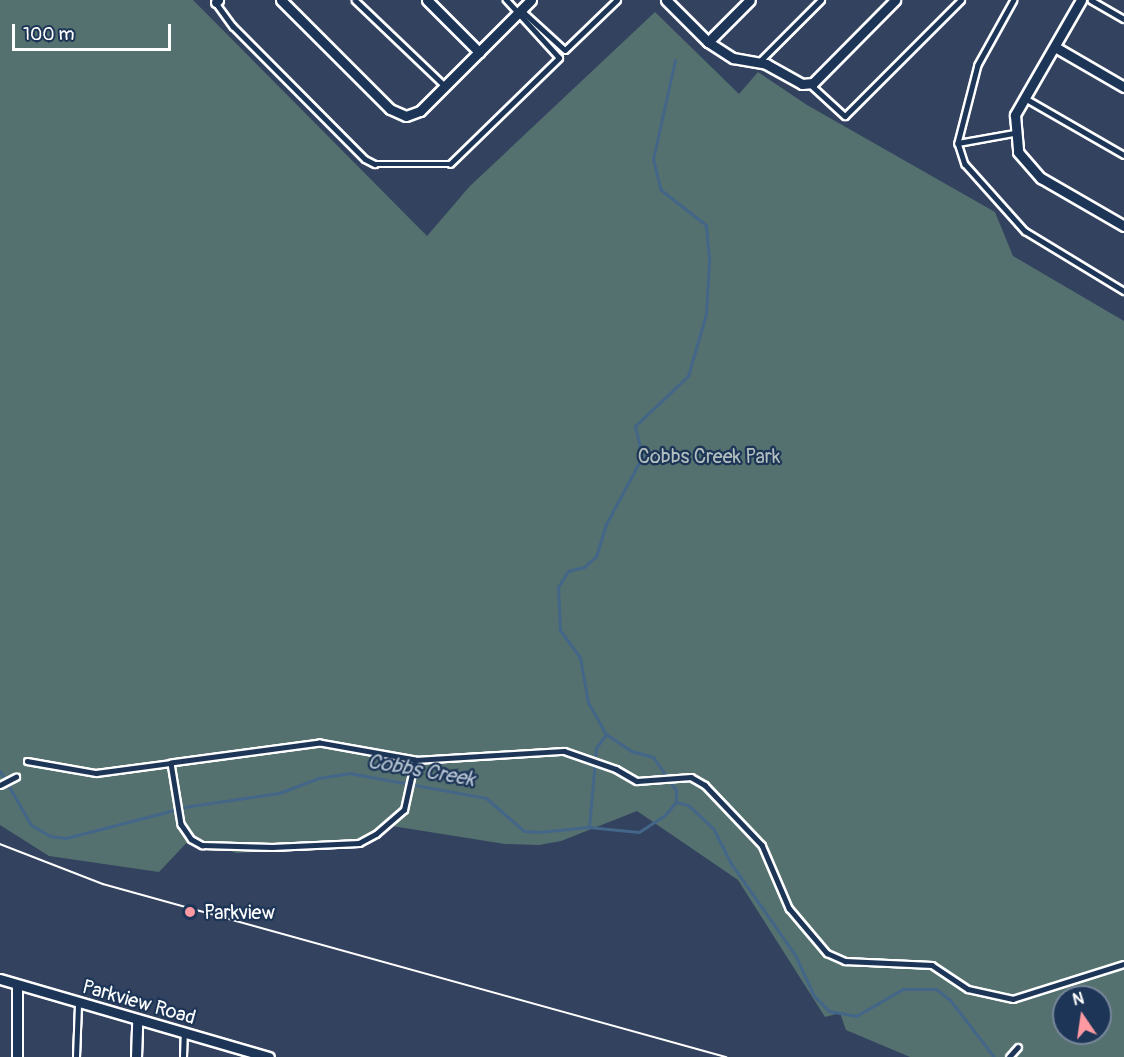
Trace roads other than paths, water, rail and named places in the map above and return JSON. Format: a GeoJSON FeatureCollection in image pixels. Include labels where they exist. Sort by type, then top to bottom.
{"type":"FeatureCollection","features":[{"type":"Feature","properties":{"kind":"street"},"geometry":{"type":"LineString","coordinates":[[280,0],[396,111],[406,116],[420,111],[446,87],[531,0]]}},
{"type":"Feature","properties":{"kind":"street"},"geometry":{"type":"LineString","coordinates":[[427,0],[479,52]]}},
{"type":"Feature","properties":{"kind":"street"},"geometry":{"type":"LineString","coordinates":[[708,42],[750,0]]}},
{"type":"Feature","properties":{"kind":"street"},"geometry":{"type":"LineString","coordinates":[[672,2],[708,42],[733,58],[758,63],[802,84],[809,83],[833,63],[895,0]]}},
{"type":"Feature","properties":{"kind":"street"},"geometry":{"type":"LineString","coordinates":[[1081,0],[1024,97],[1015,115],[1014,133],[1019,154],[1041,178],[1124,226]]}},
{"type":"Feature","properties":{"kind":"street"},"geometry":{"type":"LineString","coordinates":[[1054,47],[1124,87]]}},
{"type":"Feature","properties":{"kind":"street","name":"Parkview Road"},"geometry":{"type":"LineString","coordinates":[[0,979],[17,986],[183,1033],[241,1053],[269,1057]]}},
{"type":"Feature","properties":{"kind":"street"},"geometry":{"type":"LineString","coordinates":[[16,1057],[17,986]]}},
{"type":"Feature","properties":{"kind":"street"},"geometry":{"type":"LineString","coordinates":[[136,1057],[137,1020]]}},
{"type":"Feature","properties":{"kind":"lane"},"geometry":{"type":"LineString","coordinates":[[356,0],[446,87]]}},
{"type":"Feature","properties":{"kind":"lane"},"geometry":{"type":"LineString","coordinates":[[506,0],[565,50],[617,0]]}},
{"type":"Feature","properties":{"kind":"lane"},"geometry":{"type":"LineString","coordinates":[[758,63],[821,0]]}},
{"type":"Feature","properties":{"kind":"lane"},"geometry":{"type":"LineString","coordinates":[[809,83],[845,116],[961,0]]}},
{"type":"Feature","properties":{"kind":"lane"},"geometry":{"type":"LineString","coordinates":[[1014,0],[978,65],[958,143],[965,164],[1019,226],[1124,291]]}},
{"type":"Feature","properties":{"kind":"lane"},"geometry":{"type":"LineString","coordinates":[[1091,0],[1124,19]]}},
{"type":"Feature","properties":{"kind":"lane"},"geometry":{"type":"LineString","coordinates":[[217,1],[233,26],[365,159],[386,164],[457,161],[559,58],[519,11]]}},
{"type":"Feature","properties":{"kind":"lane"},"geometry":{"type":"LineString","coordinates":[[1024,97],[1124,155]]}},
{"type":"Feature","properties":{"kind":"lane"},"geometry":{"type":"LineString","coordinates":[[958,143],[1014,133]]}},
{"type":"Feature","properties":{"kind":"lane"},"geometry":{"type":"LineString","coordinates":[[27,761],[96,772],[320,743],[415,760],[564,751],[637,781],[691,777],[705,785],[762,845],[789,908],[827,953],[845,961],[932,965],[968,989],[1013,999],[1124,964]]}},
{"type":"Feature","properties":{"kind":"lane"},"geometry":{"type":"LineString","coordinates":[[171,763],[175,796],[184,833],[202,844],[272,847],[359,843],[404,810],[409,776],[415,760]]}},
{"type":"Feature","properties":{"kind":"lane"},"geometry":{"type":"LineString","coordinates":[[0,785],[16,777]]}},
{"type":"Feature","properties":{"kind":"lane"},"geometry":{"type":"LineString","coordinates":[[76,1057],[78,1004]]}},
{"type":"Feature","properties":{"kind":"lane"},"geometry":{"type":"LineString","coordinates":[[183,1033],[183,1057]]}},
{"type":"Feature","properties":{"kind":"lane"},"geometry":{"type":"LineString","coordinates":[[1009,1057],[1018,1047]]}},
{"type":"Feature","properties":{"kind":"waterway"},"geometry":{"type":"LineString","coordinates":[[675,60],[653,159],[661,190],[706,225],[709,262],[706,314],[688,376],[635,426],[642,457],[606,524],[596,556],[584,567],[568,571],[558,587],[560,630],[580,658],[588,702],[606,734],[631,751],[653,757],[676,790],[676,801]]}},
{"type":"Feature","properties":{"kind":"waterway"},"geometry":{"type":"LineString","coordinates":[[589,827],[596,748],[606,734]]}},
{"type":"Feature","properties":{"kind":"waterway","name":"Cobbs Creek"},"geometry":{"type":"LineString","coordinates":[[0,771],[31,825],[50,836],[66,838],[190,806],[279,793],[319,778],[349,773],[486,798],[524,831],[539,832],[588,827],[639,832],[665,815],[676,802],[688,805],[713,828],[730,862],[795,955],[814,996],[829,1011],[856,1016],[903,989],[936,989],[950,1000],[994,1057]]}},
{"type":"Feature","properties":{"kind":"tram line"},"geometry":{"type":"LineString","coordinates":[[0,844],[103,884],[726,1057]]}},
{"type":"Feature","properties":{"kind":"place","name":"Parkview"},"geometry":{"type":"Point","coordinates":[190,912]}},
{"type":"Feature","properties":{"kind":"park label","name":"Cobbs Creek Park"},"geometry":{"type":"Point","coordinates":[709,456]}}]}
